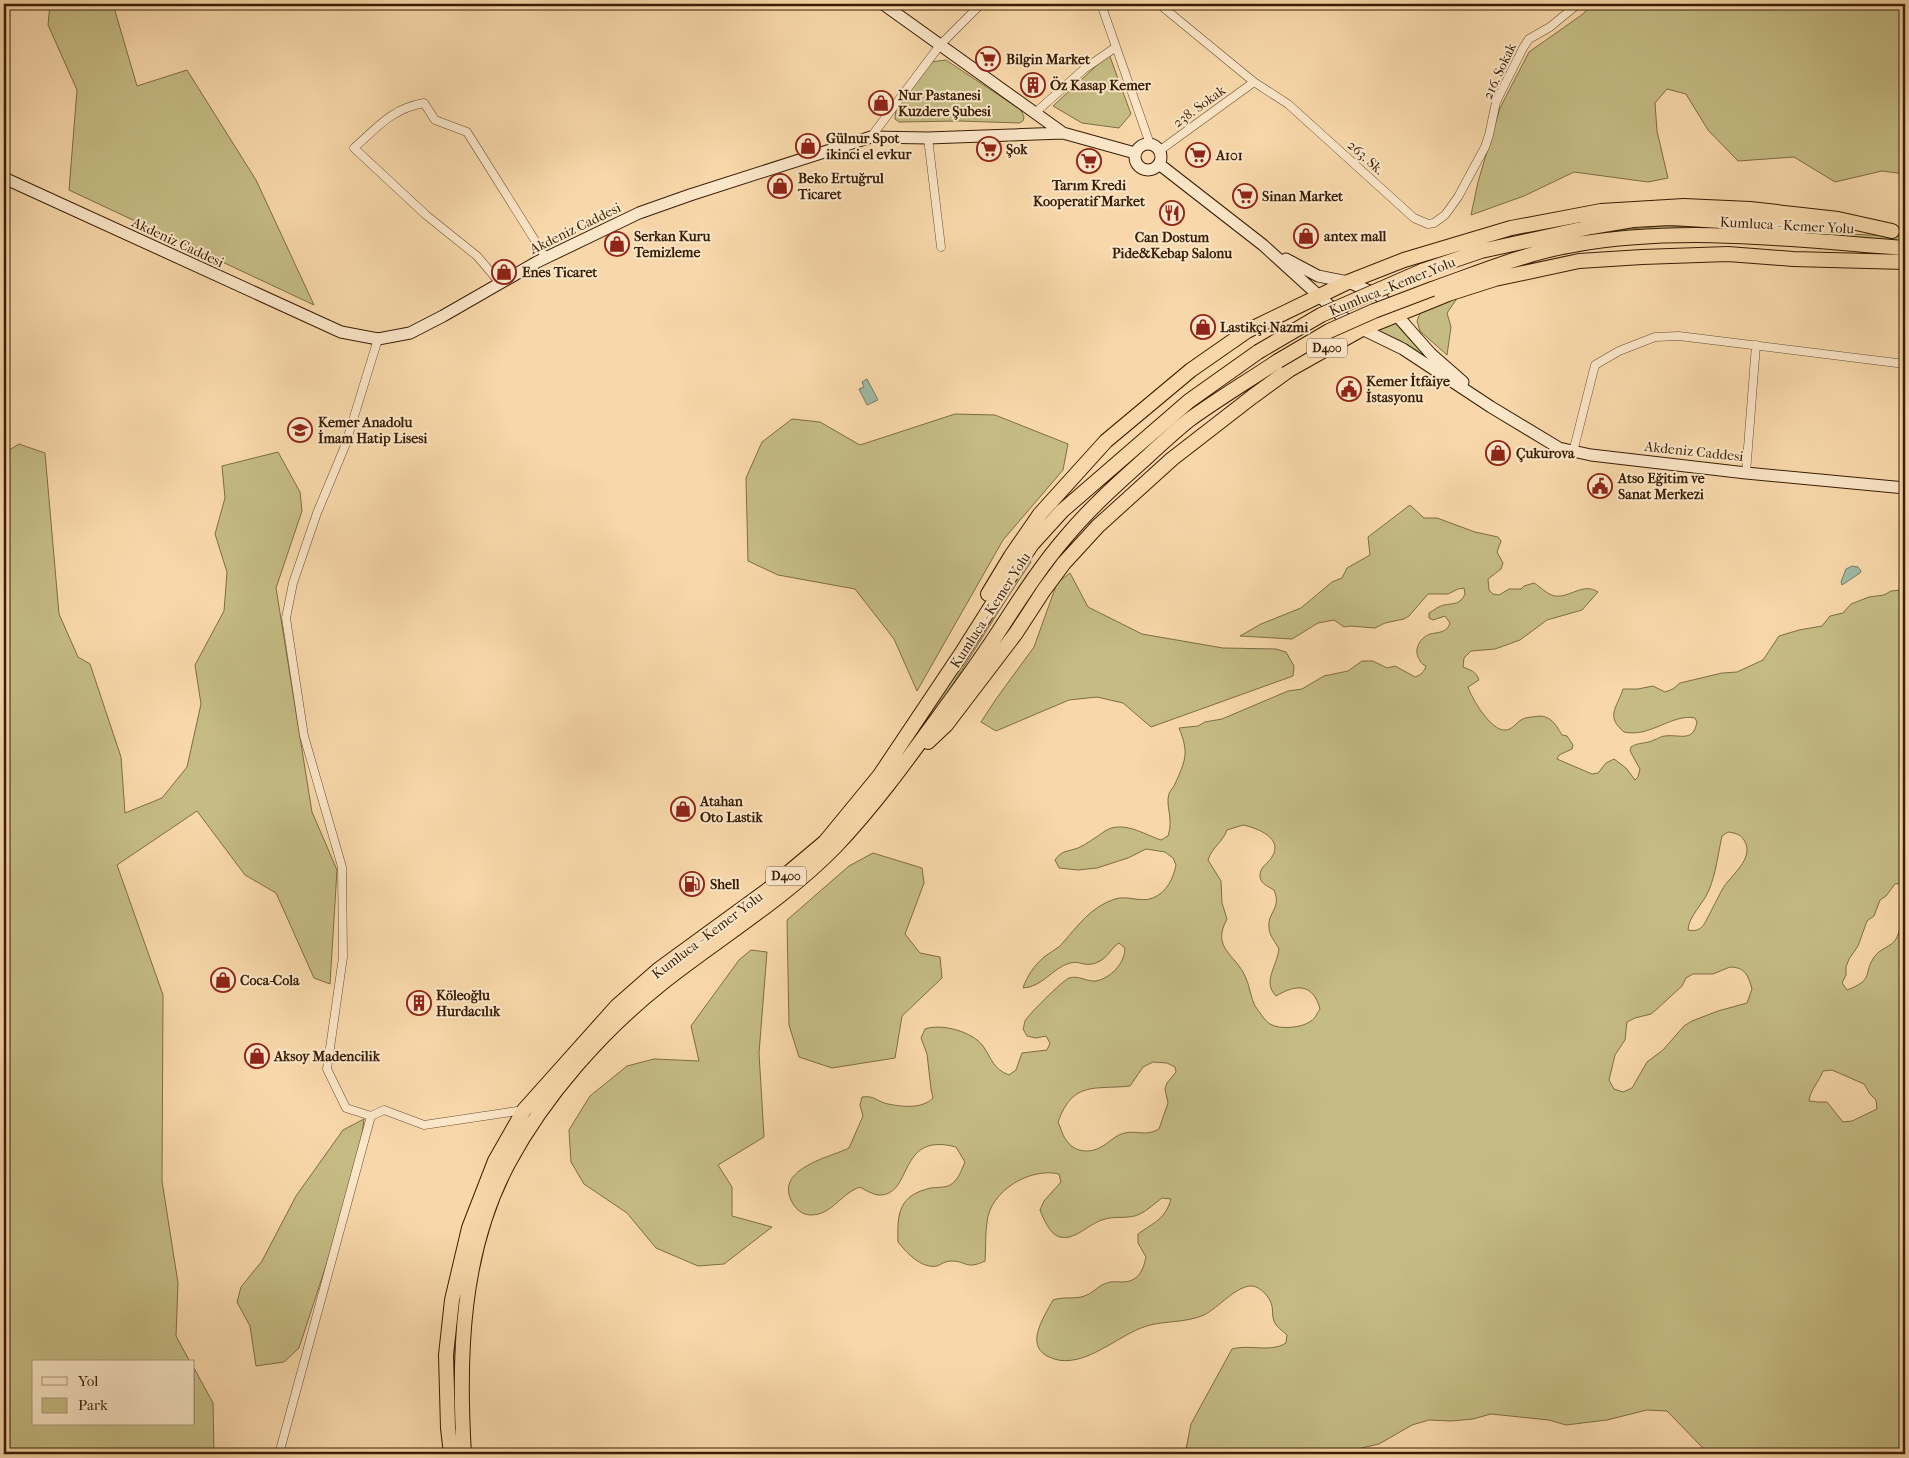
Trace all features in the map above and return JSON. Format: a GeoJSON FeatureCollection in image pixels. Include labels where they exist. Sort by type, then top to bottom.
{"type":"FeatureCollection","features":[{"type":"Feature","properties":{"kind":"highway"},"geometry":{"type":"LineString","coordinates":[[926,707],[946,666],[1011,556],[1040,514],[1106,441],[1191,370],[1247,331],[1318,296],[1404,260],[1511,228],[1601,211],[1684,206],[1750,210],[1838,219],[1899,231]]}},
{"type":"Feature","properties":{"kind":"highway","name":"Kumluca - Kemer Yolu"},"geometry":{"type":"LineString","coordinates":[[451,1454],[448,1428],[446,1355],[452,1300],[472,1220],[495,1161],[524,1110],[617,1006],[658,970],[769,889],[825,842],[880,775],[1009,578],[1046,528],[1062,511],[1182,407],[1258,352],[1321,316],[1422,271],[1481,251],[1591,227],[1633,220],[1670,218],[1899,231]]}},
{"type":"Feature","properties":{"kind":"highway","name":"Kumluca - Kemer Yolu"},"geometry":{"type":"LineString","coordinates":[[464,1454],[462,1412],[463,1324],[477,1249],[495,1191],[508,1163],[535,1119],[554,1093],[592,1049],[626,1014],[660,984],[805,876],[853,827],[879,798],[907,761],[985,652],[1038,572],[1085,515],[1186,422],[1278,361],[1329,331],[1432,288],[1526,257],[1573,245],[1663,235],[1764,238],[1905,248]]}},
{"type":"Feature","properties":{"kind":"highway","name":"Kumluca - Kemer Yolu"},"geometry":{"type":"LineString","coordinates":[[907,761],[946,725],[1016,633],[1064,563],[1098,526],[1172,459],[1252,397],[1289,370],[1362,329],[1396,314],[1495,279],[1579,261],[1728,254],[1793,259],[1905,262]]}},
{"type":"Feature","properties":{"kind":"street"},"geometry":{"type":"LineString","coordinates":[[883,4],[1063,133]]}},
{"type":"Feature","properties":{"kind":"street"},"geometry":{"type":"LineString","coordinates":[[871,137],[940,45],[981,4]]}},
{"type":"Feature","properties":{"kind":"street"},"geometry":{"type":"LineString","coordinates":[[1101,4],[1161,160],[1155,169],[1142,170],[1134,160],[1135,153],[1144,144],[1155,148]]}},
{"type":"Feature","properties":{"kind":"street","name":"216. Sokak"},"geometry":{"type":"LineString","coordinates":[[1458,197],[1485,147],[1490,135],[1496,102],[1523,48],[1529,39],[1550,27],[1578,4]]}},
{"type":"Feature","properties":{"kind":"street","name":"263. Sk."},"geometry":{"type":"LineString","coordinates":[[1165,5],[1254,82],[1288,104],[1421,222],[1434,223],[1441,220],[1458,197]]}},
{"type":"Feature","properties":{"kind":"street"},"geometry":{"type":"LineString","coordinates":[[1035,113],[1084,69],[1116,47]]}},
{"type":"Feature","properties":{"kind":"street","name":"238. Sokak"},"geometry":{"type":"LineString","coordinates":[[1155,148],[1254,82]]}},
{"type":"Feature","properties":{"kind":"street"},"geometry":{"type":"LineString","coordinates":[[500,283],[477,256],[426,215],[354,148],[390,116],[407,106],[424,102],[435,120],[467,132],[546,258]]}},
{"type":"Feature","properties":{"kind":"street","name":"Akdeniz Caddesi"},"geometry":{"type":"LineString","coordinates":[[4,178],[341,332],[378,339],[410,333],[546,258],[639,213],[871,137],[928,138],[1063,133],[1135,153]]}},
{"type":"Feature","properties":{"kind":"street"},"geometry":{"type":"LineString","coordinates":[[928,138],[941,247]]}},
{"type":"Feature","properties":{"kind":"street","name":"Akdeniz Caddesi"},"geometry":{"type":"LineString","coordinates":[[1159,164],[1263,244],[1341,316],[1362,329],[1403,349],[1491,407],[1558,448],[1573,452],[1746,472],[1905,488]]}},
{"type":"Feature","properties":{"kind":"street","name":"Akdeniz Caddesi"},"geometry":{"type":"LineString","coordinates":[[1263,244],[1318,276],[1348,282],[1379,295],[1432,354],[1491,407]]}},
{"type":"Feature","properties":{"kind":"street"},"geometry":{"type":"LineString","coordinates":[[1573,452],[1595,365],[1619,351],[1655,337],[1679,336],[1905,364]]}},
{"type":"Feature","properties":{"kind":"street"},"geometry":{"type":"LineString","coordinates":[[378,339],[345,446],[317,513],[292,583],[286,618],[304,736],[342,866],[343,957],[327,1069],[346,1108],[371,1116],[384,1110],[424,1125],[524,1110]]}},
{"type":"Feature","properties":{"kind":"street"},"geometry":{"type":"LineString","coordinates":[[1746,472],[1756,345]]}},
{"type":"Feature","properties":{"kind":"street"},"geometry":{"type":"LineString","coordinates":[[279,1454],[371,1116]]}},
{"type":"Feature","properties":{"kind":"green space"},"geometry":{"type":"Polygon","coordinates":[[[50,4],[113,4],[137,86],[187,70],[256,180],[314,305],[69,190],[77,90],[48,25],[50,4]]]}},
{"type":"Feature","properties":{"kind":"green space"},"geometry":{"type":"Polygon","coordinates":[[[1592,4],[1905,4],[1905,174],[1882,171],[1835,182],[1794,157],[1738,161],[1708,130],[1686,94],[1667,89],[1655,103],[1657,131],[1668,178],[1648,182],[1574,172],[1524,196],[1471,215],[1478,182],[1500,108],[1529,52],[1583,14],[1592,4]]]}},
{"type":"Feature","properties":{"kind":"green space"},"geometry":{"type":"Polygon","coordinates":[[[1109,54],[1131,114],[1119,128],[1082,123],[1053,106],[1109,54]]]}},
{"type":"Feature","properties":{"kind":"green space"},"geometry":{"type":"Polygon","coordinates":[[[946,60],[1021,110],[1024,117],[1023,121],[1019,123],[960,121],[899,122],[895,119],[896,107],[930,62],[946,60]]]}},
{"type":"Feature","properties":{"kind":"green space"},"geometry":{"type":"Polygon","coordinates":[[[1665,226],[1749,228],[1905,237],[1905,242],[1571,240],[1569,237],[1665,226]]]}},
{"type":"Feature","properties":{"kind":"green space"},"geometry":{"type":"Polygon","coordinates":[[[1458,297],[1447,313],[1451,327],[1447,355],[1420,331],[1417,321],[1421,311],[1458,297]]]}},
{"type":"Feature","properties":{"kind":"green space"},"geometry":{"type":"Polygon","coordinates":[[[1393,321],[1422,353],[1421,356],[1401,341],[1375,329],[1393,321]]]}},
{"type":"Feature","properties":{"kind":"green space"},"geometry":{"type":"Polygon","coordinates":[[[955,414],[995,415],[1068,444],[1063,470],[1003,540],[917,691],[894,639],[855,589],[778,575],[748,561],[746,478],[762,442],[792,419],[820,422],[860,445],[955,414]]]}},
{"type":"Feature","properties":{"kind":"green space"},"geometry":{"type":"Polygon","coordinates":[[[19,444],[45,453],[59,614],[78,657],[90,664],[121,757],[125,813],[162,798],[187,767],[201,704],[195,665],[224,611],[227,572],[215,534],[225,498],[222,466],[278,452],[300,492],[302,511],[276,588],[312,812],[337,870],[330,984],[314,978],[276,893],[245,875],[197,811],[117,865],[163,995],[162,1181],[178,1283],[176,1336],[189,1360],[32,1360],[32,1426],[195,1426],[195,1370],[213,1403],[214,1454],[4,1454],[4,453],[19,444]]]}},
{"type":"Feature","properties":{"kind":"green space"},"geometry":{"type":"Polygon","coordinates":[[[1410,505],[1424,518],[1437,518],[1475,532],[1498,537],[1501,541],[1497,552],[1503,563],[1501,569],[1488,579],[1489,590],[1493,594],[1499,595],[1509,589],[1521,589],[1534,583],[1555,596],[1566,595],[1582,589],[1592,589],[1598,592],[1582,610],[1547,620],[1520,640],[1495,649],[1471,651],[1464,658],[1463,667],[1472,671],[1478,677],[1479,680],[1468,687],[1488,720],[1500,729],[1507,730],[1512,728],[1525,718],[1543,716],[1551,720],[1562,735],[1567,736],[1573,745],[1572,749],[1559,755],[1557,759],[1592,774],[1598,773],[1606,763],[1614,759],[1626,768],[1635,780],[1640,769],[1630,751],[1631,747],[1664,736],[1689,735],[1695,729],[1697,722],[1695,718],[1687,717],[1643,732],[1624,732],[1618,726],[1614,716],[1623,689],[1653,686],[1665,692],[1673,689],[1680,683],[1722,673],[1737,672],[1763,660],[1779,636],[1822,626],[1830,616],[1843,613],[1851,604],[1869,597],[1901,590],[1905,586],[1905,883],[1895,884],[1886,896],[1880,900],[1874,916],[1867,921],[1858,946],[1849,959],[1846,975],[1842,983],[1847,990],[1865,979],[1875,956],[1896,939],[1905,917],[1905,1454],[1706,1454],[1703,1448],[1667,1411],[1647,1410],[1607,1420],[1566,1425],[1549,1420],[1491,1414],[1473,1419],[1429,1420],[1412,1425],[1379,1444],[1335,1454],[1185,1454],[1191,1424],[1232,1349],[1246,1347],[1267,1348],[1286,1343],[1287,1335],[1275,1323],[1271,1303],[1262,1290],[1252,1286],[1240,1289],[1204,1315],[1188,1320],[1155,1324],[1141,1328],[1083,1358],[1059,1360],[1047,1356],[1037,1345],[1038,1330],[1053,1300],[1075,1298],[1090,1294],[1104,1284],[1128,1282],[1139,1275],[1146,1257],[1138,1243],[1138,1234],[1166,1212],[1171,1199],[1162,1198],[1140,1214],[1097,1222],[1071,1237],[1065,1238],[1056,1236],[1050,1230],[1040,1210],[1044,1201],[1061,1182],[1059,1174],[1036,1174],[1013,1184],[995,1200],[987,1222],[985,1261],[970,1265],[949,1261],[937,1266],[925,1265],[914,1259],[905,1250],[898,1242],[898,1222],[902,1207],[912,1195],[931,1188],[948,1186],[955,1181],[965,1162],[956,1147],[937,1145],[924,1148],[914,1156],[897,1186],[889,1193],[878,1195],[860,1187],[847,1194],[825,1212],[811,1215],[802,1213],[791,1200],[788,1189],[791,1180],[798,1172],[808,1165],[849,1148],[863,1116],[860,1105],[862,1097],[870,1097],[884,1103],[906,1106],[918,1106],[929,1102],[933,1098],[927,1054],[921,1038],[925,1029],[940,1027],[965,1033],[983,1046],[999,1070],[1009,1075],[1016,1070],[1022,1053],[1047,1050],[1050,1043],[1046,1036],[1036,1038],[1027,1036],[1023,1029],[1027,1018],[1046,998],[1069,978],[1076,977],[1096,981],[1107,977],[1116,969],[1123,959],[1125,948],[1119,943],[1100,961],[1091,964],[1074,962],[1064,965],[1042,981],[1023,988],[1037,964],[1060,946],[1084,918],[1098,907],[1120,898],[1144,900],[1153,898],[1169,885],[1176,865],[1173,858],[1165,852],[1146,849],[1128,858],[1097,868],[1078,870],[1059,868],[1055,860],[1062,853],[1078,848],[1112,828],[1126,827],[1161,840],[1168,836],[1170,830],[1169,794],[1179,775],[1185,756],[1184,744],[1179,728],[1198,726],[1205,722],[1222,719],[1288,691],[1302,689],[1324,676],[1348,671],[1362,661],[1373,661],[1387,668],[1395,666],[1415,677],[1423,672],[1426,666],[1421,662],[1417,654],[1419,643],[1427,635],[1447,629],[1450,623],[1445,616],[1433,620],[1429,618],[1429,613],[1438,607],[1459,602],[1465,594],[1464,588],[1448,594],[1428,594],[1409,616],[1375,628],[1344,627],[1334,620],[1318,623],[1292,639],[1240,636],[1261,624],[1301,608],[1332,582],[1342,578],[1347,568],[1370,555],[1368,537],[1410,505]],[[1243,825],[1227,830],[1208,860],[1221,881],[1222,903],[1227,919],[1223,929],[1223,944],[1241,968],[1255,1006],[1264,1018],[1274,1026],[1285,1028],[1297,1027],[1314,1019],[1320,1009],[1317,1000],[1308,990],[1303,988],[1290,989],[1276,996],[1270,985],[1279,949],[1269,931],[1270,918],[1275,906],[1276,896],[1274,890],[1262,882],[1260,874],[1262,868],[1272,857],[1275,850],[1274,844],[1267,835],[1249,826],[1243,825]],[[1728,832],[1722,836],[1711,884],[1707,895],[1693,915],[1688,930],[1697,930],[1703,925],[1725,885],[1740,867],[1747,854],[1747,847],[1741,836],[1728,832]],[[1730,967],[1713,974],[1693,974],[1686,978],[1682,986],[1651,1014],[1627,1022],[1625,1040],[1615,1055],[1609,1080],[1614,1089],[1623,1092],[1632,1088],[1647,1062],[1663,1050],[1684,1026],[1718,1011],[1747,1003],[1752,989],[1747,976],[1742,970],[1730,967]],[[1153,1062],[1143,1067],[1130,1086],[1086,1090],[1078,1093],[1071,1099],[1058,1122],[1063,1136],[1069,1144],[1082,1151],[1092,1151],[1121,1134],[1130,1132],[1150,1133],[1159,1129],[1168,1103],[1165,1089],[1167,1083],[1176,1072],[1175,1067],[1167,1063],[1153,1062]],[[1832,1070],[1823,1071],[1811,1093],[1809,1101],[1827,1102],[1843,1122],[1852,1121],[1877,1109],[1876,1100],[1864,1084],[1832,1070]]]}},
{"type":"Feature","properties":{"kind":"green space"},"geometry":{"type":"Polygon","coordinates":[[[1028,558],[1031,562],[938,707],[889,777],[861,811],[832,842],[786,883],[664,974],[633,1001],[557,1084],[517,1137],[486,1205],[466,1274],[457,1346],[455,1382],[459,1454],[455,1454],[451,1413],[451,1372],[458,1290],[479,1210],[494,1172],[519,1126],[548,1088],[635,995],[679,958],[789,877],[829,841],[858,809],[911,740],[1028,558]]]}},
{"type":"Feature","properties":{"kind":"green space"},"geometry":{"type":"Polygon","coordinates":[[[1070,573],[1088,607],[1142,634],[1223,648],[1276,649],[1286,652],[1294,666],[1293,676],[1151,727],[1123,703],[1097,697],[1069,700],[996,731],[981,722],[1034,647],[1057,583],[1070,573]]]}},
{"type":"Feature","properties":{"kind":"green space"},"geometry":{"type":"Polygon","coordinates":[[[873,853],[922,868],[924,883],[905,934],[920,953],[940,957],[942,978],[902,1016],[895,1058],[832,1068],[799,1057],[789,1025],[787,920],[849,866],[873,853]]]}},
{"type":"Feature","properties":{"kind":"green space"},"geometry":{"type":"Polygon","coordinates":[[[751,950],[767,952],[759,1053],[764,1137],[718,1165],[732,1187],[732,1216],[772,1227],[724,1264],[698,1266],[656,1248],[627,1213],[584,1184],[571,1162],[569,1130],[590,1096],[627,1066],[654,1059],[699,1061],[691,1026],[739,960],[751,950]]]}},
{"type":"Feature","properties":{"kind":"green space"},"geometry":{"type":"Polygon","coordinates":[[[364,1119],[357,1171],[299,1348],[284,1362],[256,1366],[250,1326],[237,1302],[241,1287],[262,1261],[296,1196],[343,1130],[364,1119]]]}},
{"type":"Feature","properties":{"kind":"shaded area"},"geometry":{"type":"Polygon","coordinates":[[[867,379],[878,400],[867,405],[859,389],[864,387],[862,382],[867,379]]]}},
{"type":"Feature","properties":{"kind":"shaded area"},"geometry":{"type":"Polygon","coordinates":[[[1852,566],[1858,567],[1861,571],[1860,573],[1842,585],[1841,582],[1846,569],[1852,566]]]}},
{"type":"Feature","properties":{"kind":"place","name":"Bilgin Market"},"geometry":{"type":"Point","coordinates":[988,59]}},
{"type":"Feature","properties":{"kind":"place","name":"Öz Kasap Kemer"},"geometry":{"type":"Point","coordinates":[1033,85]}},
{"type":"Feature","properties":{"kind":"place","name":"Nur Pastanesi Kuzdere Şubesi"},"geometry":{"type":"Point","coordinates":[881,103]}},
{"type":"Feature","properties":{"kind":"place","name":"Gülnur Spot ikinci el evkur"},"geometry":{"type":"Point","coordinates":[808,146]}},
{"type":"Feature","properties":{"kind":"place","name":"Şok"},"geometry":{"type":"Point","coordinates":[989,149]}},
{"type":"Feature","properties":{"kind":"place","name":"A101"},"geometry":{"type":"Point","coordinates":[1198,155]}},
{"type":"Feature","properties":{"kind":"place","name":"Tarım Kredi Kooperatif Market"},"geometry":{"type":"Point","coordinates":[1089,161]}},
{"type":"Feature","properties":{"kind":"place","name":"Beko Ertuğrul Ticaret"},"geometry":{"type":"Point","coordinates":[780,186]}},
{"type":"Feature","properties":{"kind":"place","name":"Sinan Market"},"geometry":{"type":"Point","coordinates":[1245,196]}},
{"type":"Feature","properties":{"kind":"place","name":"Can Dostum Pide&Kebap Salonu"},"geometry":{"type":"Point","coordinates":[1172,213]}},
{"type":"Feature","properties":{"kind":"place","name":"antex mall"},"geometry":{"type":"Point","coordinates":[1306,236]}},
{"type":"Feature","properties":{"kind":"place","name":"Serkan Kuru Temizleme"},"geometry":{"type":"Point","coordinates":[617,244]}},
{"type":"Feature","properties":{"kind":"place","name":"Enes Ticaret"},"geometry":{"type":"Point","coordinates":[504,272]}},
{"type":"Feature","properties":{"kind":"place","name":"Lastikçi Nazmi"},"geometry":{"type":"Point","coordinates":[1203,327]}},
{"type":"Feature","properties":{"kind":"place","name":"Kemer İtfaiye İstasyonu"},"geometry":{"type":"Point","coordinates":[1349,389]}},
{"type":"Feature","properties":{"kind":"place","name":"Kemer Anadolu İmam Hatip Lisesi"},"geometry":{"type":"Point","coordinates":[300,430]}},
{"type":"Feature","properties":{"kind":"place","name":"Çukurova"},"geometry":{"type":"Point","coordinates":[1498,453]}},
{"type":"Feature","properties":{"kind":"place","name":"Atso Eğitim ve Sanat Merkezi"},"geometry":{"type":"Point","coordinates":[1600,486]}},
{"type":"Feature","properties":{"kind":"place","name":"Atahan Oto Lastik"},"geometry":{"type":"Point","coordinates":[683,809]}},
{"type":"Feature","properties":{"kind":"place","name":"Shell"},"geometry":{"type":"Point","coordinates":[692,884]}},
{"type":"Feature","properties":{"kind":"place","name":"Coca-Cola"},"geometry":{"type":"Point","coordinates":[223,980]}},
{"type":"Feature","properties":{"kind":"place","name":"Köleoğlu Hurdacılık"},"geometry":{"type":"Point","coordinates":[419,1003]}},
{"type":"Feature","properties":{"kind":"place","name":"Aksoy Madencilik"},"geometry":{"type":"Point","coordinates":[257,1056]}}]}
